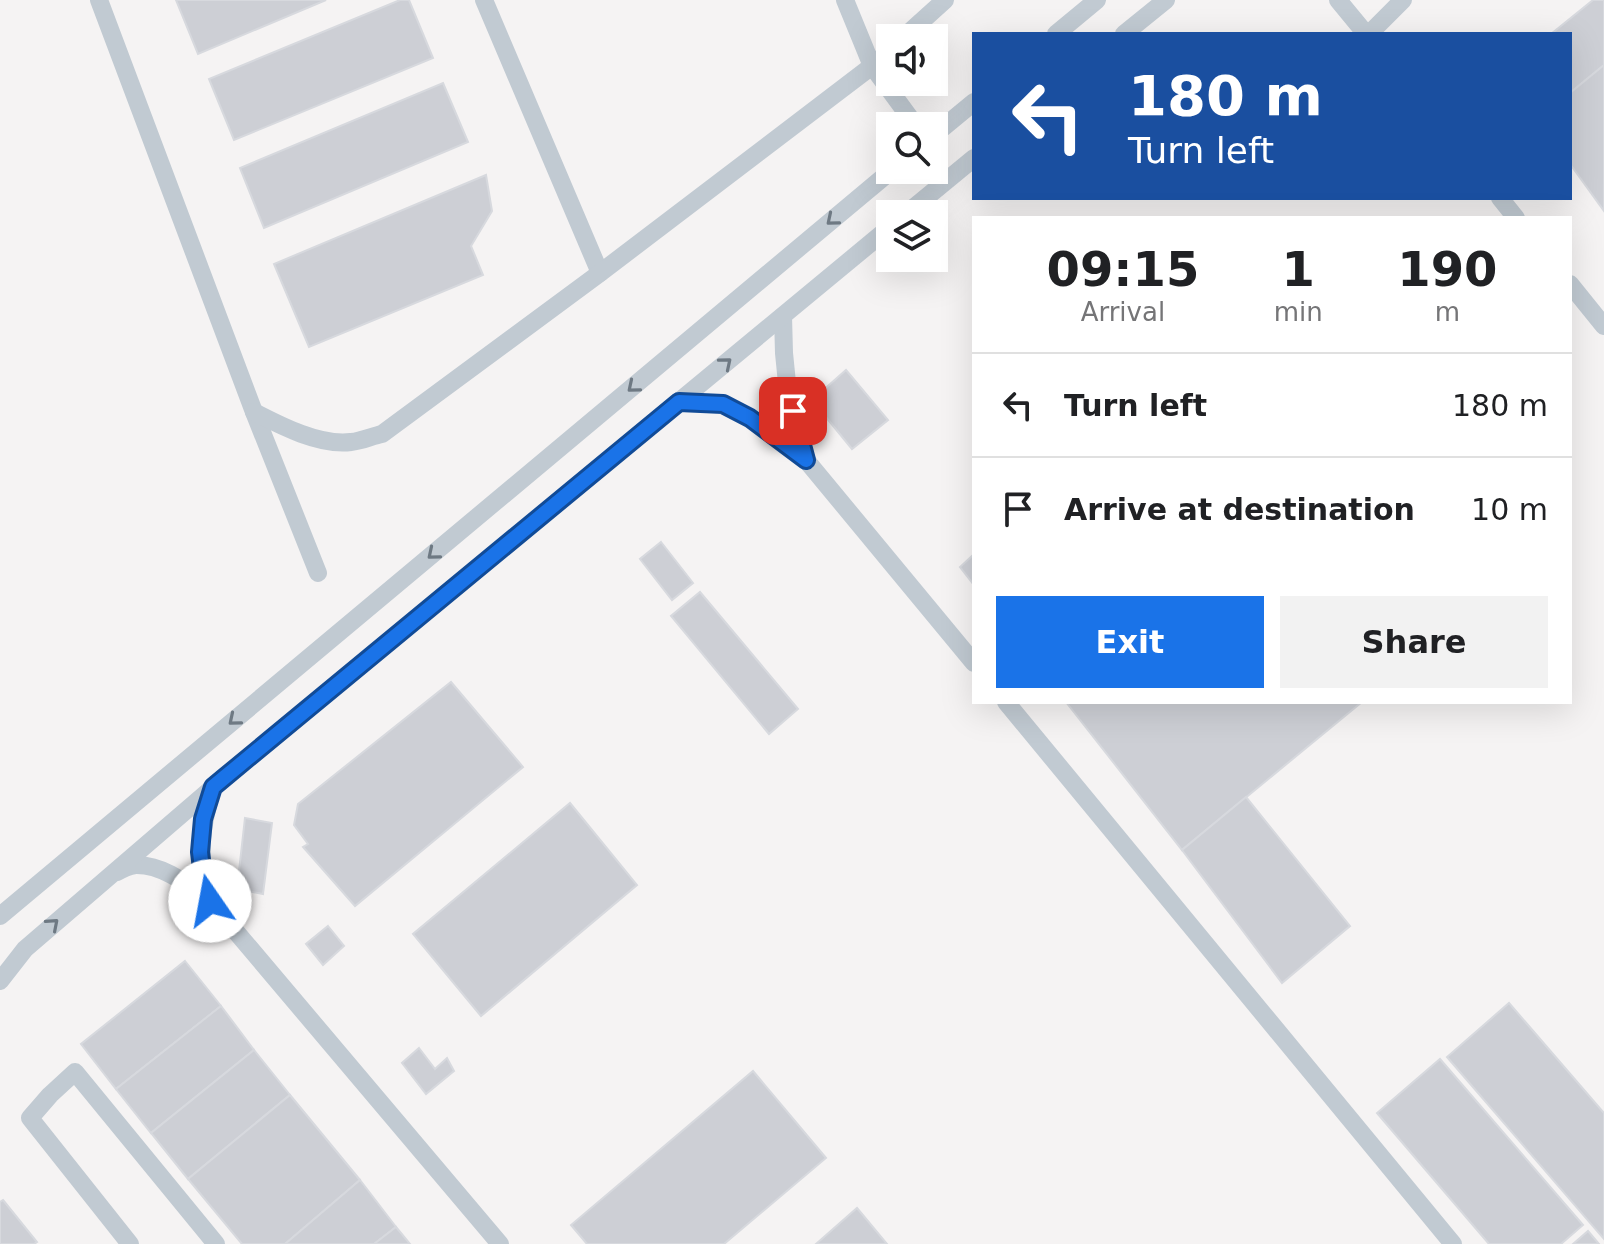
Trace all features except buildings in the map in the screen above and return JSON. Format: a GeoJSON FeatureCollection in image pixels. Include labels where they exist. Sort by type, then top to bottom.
{"type":"FeatureCollection","features":[{"type":"Feature","properties":{"kind":"lane"},"geometry":{"type":"LineString","coordinates":[[99,0],[318,573]]}},
{"type":"Feature","properties":{"kind":"lane"},"geometry":{"type":"LineString","coordinates":[[484,0],[600,273]]}},
{"type":"Feature","properties":{"kind":"lane"},"geometry":{"type":"LineString","coordinates":[[845,0],[872,66],[906,112]]}},
{"type":"Feature","properties":{"kind":"lane"},"geometry":{"type":"LineString","coordinates":[[918,24],[945,0]]}},
{"type":"Feature","properties":{"kind":"lane"},"geometry":{"type":"LineString","coordinates":[[1058,32],[1097,0]]}},
{"type":"Feature","properties":{"kind":"lane"},"geometry":{"type":"LineString","coordinates":[[1126,32],[1166,0]]}},
{"type":"Feature","properties":{"kind":"lane"},"geometry":{"type":"LineString","coordinates":[[1338,0],[1366,32]]}},
{"type":"Feature","properties":{"kind":"lane"},"geometry":{"type":"LineString","coordinates":[[1370,32],[1403,0]]}},
{"type":"Feature","properties":{"kind":"lane"},"geometry":{"type":"LineString","coordinates":[[254,412],[284,428],[318,439],[350,443],[382,434],[876,62]]}},
{"type":"Feature","properties":{"kind":"lane"},"geometry":{"type":"LineString","coordinates":[[948,123],[972,104]]}},
{"type":"Feature","properties":{"kind":"lane"},"geometry":{"type":"LineString","coordinates":[[923,200],[972,160]]}},
{"type":"Feature","properties":{"kind":"lane"},"geometry":{"type":"LineString","coordinates":[[0,916],[876,183]]}},
{"type":"Feature","properties":{"kind":"lane"},"geometry":{"type":"LineString","coordinates":[[1502,200],[1514,216]]}},
{"type":"Feature","properties":{"kind":"lane"},"geometry":{"type":"LineString","coordinates":[[0,981],[25,949],[213,787],[876,239]]}},
{"type":"Feature","properties":{"kind":"lane"},"geometry":{"type":"LineString","coordinates":[[1572,286],[1604,326]]}},
{"type":"Feature","properties":{"kind":"lane"},"geometry":{"type":"LineString","coordinates":[[783,316],[788,393],[806,460]]}},
{"type":"Feature","properties":{"kind":"lane"},"geometry":{"type":"LineString","coordinates":[[679,402],[723,404],[761,426],[806,460],[972,661]]}},
{"type":"Feature","properties":{"kind":"lane"},"geometry":{"type":"LineString","coordinates":[[1008,704],[1453,1244]]}},
{"type":"Feature","properties":{"kind":"lane"},"geometry":{"type":"LineString","coordinates":[[210,901],[200,852],[203,819],[213,787]]}},
{"type":"Feature","properties":{"kind":"lane"},"geometry":{"type":"LineString","coordinates":[[112,874],[133,865],[153,868],[170,873],[210,901],[500,1244]]}},
{"type":"Feature","properties":{"kind":"lane"},"geometry":{"type":"LineString","coordinates":[[130,1244],[30,1118],[75,1072],[216,1244]]}},
{"type":"Feature","properties":{"kind":"route"},"geometry":{"type":"LineString","coordinates":[[210,901],[200,852],[203,819],[213,787],[679,402],[723,404],[750,418],[806,460],[793,411]]}}]}
